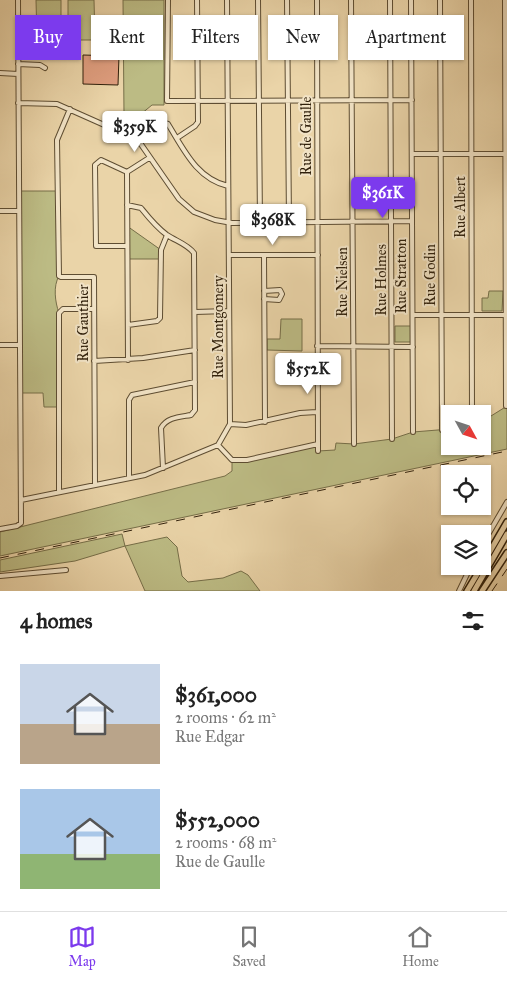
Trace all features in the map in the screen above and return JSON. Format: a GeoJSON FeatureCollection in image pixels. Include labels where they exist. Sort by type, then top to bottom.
{"type":"FeatureCollection","features":[{"type":"Feature","properties":{"kind":"highway"},"geometry":{"type":"LineString","coordinates":[[491,550],[507,522]]}},
{"type":"Feature","properties":{"kind":"highway"},"geometry":{"type":"LineString","coordinates":[[474,591],[507,534]]}},
{"type":"Feature","properties":{"kind":"highway"},"geometry":{"type":"LineString","coordinates":[[482,591],[507,553]]}},
{"type":"Feature","properties":{"kind":"highway"},"geometry":{"type":"LineString","coordinates":[[467,591],[476,575]]}},
{"type":"Feature","properties":{"kind":"street"},"geometry":{"type":"LineString","coordinates":[[0,529],[20,525],[18,0]]}},
{"type":"Feature","properties":{"kind":"street"},"geometry":{"type":"LineString","coordinates":[[168,0],[167,101],[412,100]]}},
{"type":"Feature","properties":{"kind":"street"},"geometry":{"type":"LineString","coordinates":[[177,138],[198,122],[197,0]]}},
{"type":"Feature","properties":{"kind":"street","name":"Rue Montgomery"},"geometry":{"type":"LineString","coordinates":[[227,0],[230,424]]}},
{"type":"Feature","properties":{"kind":"street"},"geometry":{"type":"LineString","coordinates":[[258,0],[260,223]]}},
{"type":"Feature","properties":{"kind":"street"},"geometry":{"type":"LineString","coordinates":[[287,0],[289,222]]}},
{"type":"Feature","properties":{"kind":"street","name":"Rue de Gaulle"},"geometry":{"type":"LineString","coordinates":[[317,0],[318,451]]}},
{"type":"Feature","properties":{"kind":"street","name":"Rue Nielsen"},"geometry":{"type":"LineString","coordinates":[[351,0],[354,444]]}},
{"type":"Feature","properties":{"kind":"street","name":"Rue Holmes"},"geometry":{"type":"LineString","coordinates":[[390,0],[392,439]]}},
{"type":"Feature","properties":{"kind":"street","name":"Rue Stratton"},"geometry":{"type":"LineString","coordinates":[[411,0],[413,432]]}},
{"type":"Feature","properties":{"kind":"street","name":"Rue Godin"},"geometry":{"type":"LineString","coordinates":[[440,0],[442,405]]}},
{"type":"Feature","properties":{"kind":"street","name":"Rue Albert"},"geometry":{"type":"LineString","coordinates":[[470,0],[472,405]]}},
{"type":"Feature","properties":{"kind":"street"},"geometry":{"type":"LineString","coordinates":[[505,0],[506,406]]}},
{"type":"Feature","properties":{"kind":"street"},"geometry":{"type":"LineString","coordinates":[[18,64],[40,65],[45,68]]}},
{"type":"Feature","properties":{"kind":"street"},"geometry":{"type":"LineString","coordinates":[[0,73],[18,74]]}},
{"type":"Feature","properties":{"kind":"street"},"geometry":{"type":"LineString","coordinates":[[18,103],[57,104],[138,140],[178,199],[194,212],[215,220],[260,223],[412,221]]}},
{"type":"Feature","properties":{"kind":"street","name":"Rue Gauthier"},"geometry":{"type":"LineString","coordinates":[[70,109],[57,140],[59,276],[61,278],[94,277],[95,485]]}},
{"type":"Feature","properties":{"kind":"street"},"geometry":{"type":"LineString","coordinates":[[138,140],[161,122],[168,124],[204,176],[217,184],[228,186]]}},
{"type":"Feature","properties":{"kind":"street"},"geometry":{"type":"LineString","coordinates":[[412,154],[506,154]]}},
{"type":"Feature","properties":{"kind":"street"},"geometry":{"type":"LineString","coordinates":[[127,172],[149,158]]}},
{"type":"Feature","properties":{"kind":"street"},"geometry":{"type":"LineString","coordinates":[[127,172],[101,160],[95,165],[96,246],[128,246]]}},
{"type":"Feature","properties":{"kind":"street"},"geometry":{"type":"LineString","coordinates":[[127,172],[128,360]]}},
{"type":"Feature","properties":{"kind":"street"},"geometry":{"type":"LineString","coordinates":[[127,205],[141,208],[150,220],[167,235],[190,248],[194,253],[194,410],[191,415],[168,420],[161,428],[163,468]]}},
{"type":"Feature","properties":{"kind":"street"},"geometry":{"type":"LineString","coordinates":[[0,211],[19,211]]}},
{"type":"Feature","properties":{"kind":"street"},"geometry":{"type":"LineString","coordinates":[[128,325],[157,321],[160,318],[161,250],[167,235]]}},
{"type":"Feature","properties":{"kind":"street"},"geometry":{"type":"LineString","coordinates":[[229,255],[318,255]]}},
{"type":"Feature","properties":{"kind":"street"},"geometry":{"type":"LineString","coordinates":[[264,256],[265,422]]}},
{"type":"Feature","properties":{"kind":"street"},"geometry":{"type":"LineString","coordinates":[[264,291],[280,290],[282,294],[279,300],[264,299]]}},
{"type":"Feature","properties":{"kind":"street"},"geometry":{"type":"LineString","coordinates":[[59,492],[59,313],[63,309],[94,309]]}},
{"type":"Feature","properties":{"kind":"street"},"geometry":{"type":"LineString","coordinates":[[195,312],[228,311]]}},
{"type":"Feature","properties":{"kind":"street"},"geometry":{"type":"LineString","coordinates":[[412,315],[507,315]]}},
{"type":"Feature","properties":{"kind":"street"},"geometry":{"type":"LineString","coordinates":[[0,345],[20,345]]}},
{"type":"Feature","properties":{"kind":"street"},"geometry":{"type":"LineString","coordinates":[[317,346],[413,346]]}},
{"type":"Feature","properties":{"kind":"street"},"geometry":{"type":"LineString","coordinates":[[94,361],[128,360],[195,350]]}},
{"type":"Feature","properties":{"kind":"street"},"geometry":{"type":"LineString","coordinates":[[318,367],[299,368],[298,376],[318,378]]}},
{"type":"Feature","properties":{"kind":"street"},"geometry":{"type":"LineString","coordinates":[[129,477],[130,400],[132,395],[195,382]]}},
{"type":"Feature","properties":{"kind":"street"},"geometry":{"type":"LineString","coordinates":[[20,500],[145,475],[218,445],[230,424],[246,425],[300,413],[317,412]]}},
{"type":"Feature","properties":{"kind":"street"},"geometry":{"type":"LineString","coordinates":[[218,445],[232,460],[247,460],[318,444]]}},
{"type":"Feature","properties":{"kind":"street"},"geometry":{"type":"LineString","coordinates":[[491,530],[507,502]]}},
{"type":"Feature","properties":{"kind":"street"},"geometry":{"type":"LineString","coordinates":[[0,576],[66,570]]}},
{"type":"Feature","properties":{"kind":"street"},"geometry":{"type":"LineString","coordinates":[[459,591],[467,575]]}},
{"type":"Feature","properties":{"kind":"shaded area"},"geometry":{"type":"Polygon","coordinates":[[[36,0],[61,0],[61,15],[36,15],[36,0]]]}},
{"type":"Feature","properties":{"kind":"shaded area"},"geometry":{"type":"Polygon","coordinates":[[[68,0],[94,0],[94,15],[91,15],[91,40],[81,40],[81,15],[68,15],[68,0]]]}},
{"type":"Feature","properties":{"kind":"shaded area"},"geometry":{"type":"Polygon","coordinates":[[[123,0],[164,0],[164,105],[152,105],[135,119],[124,115],[124,60],[163,60],[163,15],[123,15],[123,0]]]}},
{"type":"Feature","properties":{"kind":"shaded area"},"geometry":{"type":"Polygon","coordinates":[[[19,191],[58,191],[59,276],[55,294],[59,313],[59,407],[44,407],[43,393],[21,393],[19,191]]]}},
{"type":"Feature","properties":{"kind":"shaded area"},"geometry":{"type":"Polygon","coordinates":[[[127,226],[161,250],[161,259],[127,259],[127,226]]]}},
{"type":"Feature","properties":{"kind":"shaded area"},"geometry":{"type":"Polygon","coordinates":[[[489,291],[503,291],[502,311],[482,311],[482,298],[488,298],[489,291]]]}},
{"type":"Feature","properties":{"kind":"shaded area"},"geometry":{"type":"Polygon","coordinates":[[[281,319],[302,319],[302,351],[267,350],[267,339],[280,339],[281,319]]]}},
{"type":"Feature","properties":{"kind":"shaded area"},"geometry":{"type":"Polygon","coordinates":[[[395,326],[411,326],[411,342],[395,342],[395,326]]]}},
{"type":"Feature","properties":{"kind":"shaded area"},"geometry":{"type":"Polygon","coordinates":[[[507,406],[507,449],[491,452],[491,416],[507,406]]]}},
{"type":"Feature","properties":{"kind":"shaded area"},"geometry":{"type":"Polygon","coordinates":[[[441,430],[441,455],[479,455],[0,556],[0,532],[225,476],[232,471],[232,460],[247,460],[318,444],[318,451],[335,450],[336,443],[354,444],[392,439],[413,432],[441,430]]]}},
{"type":"Feature","properties":{"kind":"shaded area"},"geometry":{"type":"Polygon","coordinates":[[[122,534],[125,546],[75,561],[0,572],[0,560],[122,534]]]}},
{"type":"Feature","properties":{"kind":"shaded area"},"geometry":{"type":"Polygon","coordinates":[[[167,537],[177,547],[182,576],[188,582],[223,578],[241,571],[248,575],[260,591],[145,591],[125,546],[167,537]]]}},
{"type":"Feature","properties":{"kind":"building"},"geometry":{"type":"Polygon","coordinates":[[[83,55],[91,55],[91,60],[119,60],[118,85],[83,84],[83,55]]]}},
{"type":"Feature","properties":{"kind":"railway"},"geometry":{"type":"LineString","coordinates":[[0,558],[507,451]]}},
{"type":"Feature","properties":{"kind":"railway"},"geometry":{"type":"LineString","coordinates":[[492,591],[507,569]]}}]}
